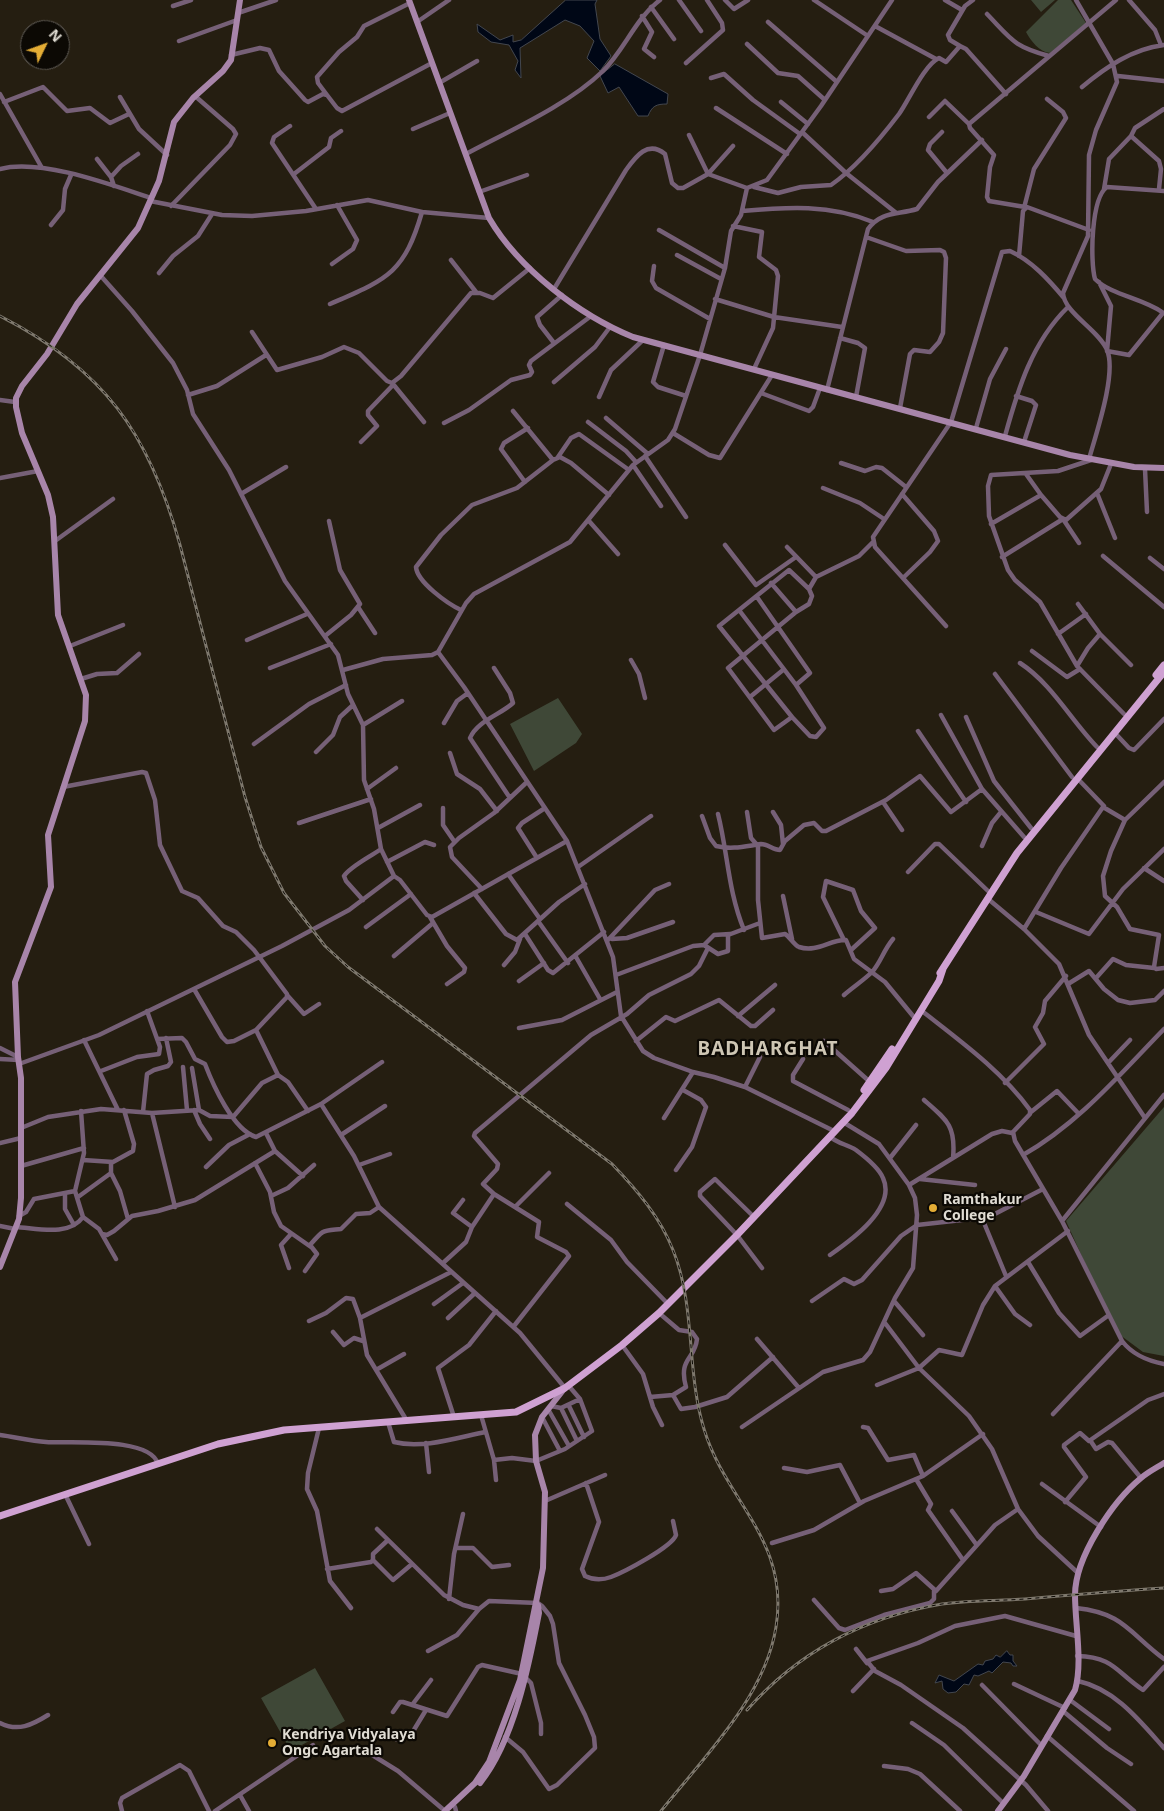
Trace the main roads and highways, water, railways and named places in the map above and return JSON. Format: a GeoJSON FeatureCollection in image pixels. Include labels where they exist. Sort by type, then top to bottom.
{"type":"FeatureCollection","features":[{"type":"Feature","properties":{"kind":"main road"},"geometry":{"type":"LineString","coordinates":[[988,895],[1097,747],[1164,665]]}},
{"type":"Feature","properties":{"kind":"main road"},"geometry":{"type":"LineString","coordinates":[[0,1516],[218,1444],[284,1430],[516,1412],[567,1386],[622,1345],[659,1313],[737,1235],[832,1134],[870,1082],[943,970],[1024,837],[1164,672]]}},
{"type":"Feature","properties":{"kind":"main road"},"geometry":{"type":"LineString","coordinates":[[848,1113],[852,1113],[878,1079],[922,1011],[943,970]]}},
{"type":"Feature","properties":{"kind":"water"},"geometry":{"type":"Polygon","coordinates":[[[566,0],[597,0],[595,4],[600,39],[611,56],[600,71],[587,58],[594,41],[580,26],[565,20],[520,48],[521,78],[515,70],[518,61],[509,45],[491,42],[478,32],[477,24],[500,40],[513,35],[513,42],[521,40],[566,0]]]}},
{"type":"Feature","properties":{"kind":"water"},"geometry":{"type":"Polygon","coordinates":[[[615,64],[668,94],[667,104],[655,106],[648,116],[638,116],[619,87],[608,93],[600,76],[615,64]]]}},
{"type":"Feature","properties":{"kind":"water"},"geometry":{"type":"Polygon","coordinates":[[[1007,1651],[1010,1655],[1013,1655],[1013,1661],[1017,1666],[1003,1662],[992,1673],[989,1671],[978,1676],[974,1675],[969,1685],[964,1684],[956,1692],[948,1693],[943,1689],[942,1681],[935,1683],[939,1675],[954,1681],[978,1664],[983,1665],[985,1661],[993,1659],[996,1655],[1000,1657],[1007,1651]]]}},
{"type":"Feature","properties":{"kind":"railway"},"geometry":{"type":"LineString","coordinates":[[0,316],[36,336],[68,358],[94,382],[117,408],[137,437],[153,469],[168,505],[180,545],[245,797],[261,847],[284,893],[325,946],[348,967],[612,1164],[647,1204],[668,1238],[680,1272],[685,1294],[698,1407],[704,1429],[726,1479],[754,1523],[765,1545],[774,1570],[778,1597],[776,1627],[770,1653],[746,1702],[731,1725],[661,1811]]}},
{"type":"Feature","properties":{"kind":"railway"},"geometry":{"type":"LineString","coordinates":[[747,1710],[767,1689],[811,1654],[835,1640],[886,1618],[942,1604],[1164,1588]]}},
{"type":"Feature","properties":{"kind":"place","name":"Ramthakur College"},"geometry":{"type":"Point","coordinates":[933,1208]}},
{"type":"Feature","properties":{"kind":"place","name":"Kendriya Vidyalaya Ongc Agartala"},"geometry":{"type":"Point","coordinates":[272,1743]}},
{"type":"Feature","properties":{"kind":"district","name":"BADHARGHAT"},"geometry":{"type":"Point","coordinates":[768,1050]}}]}
